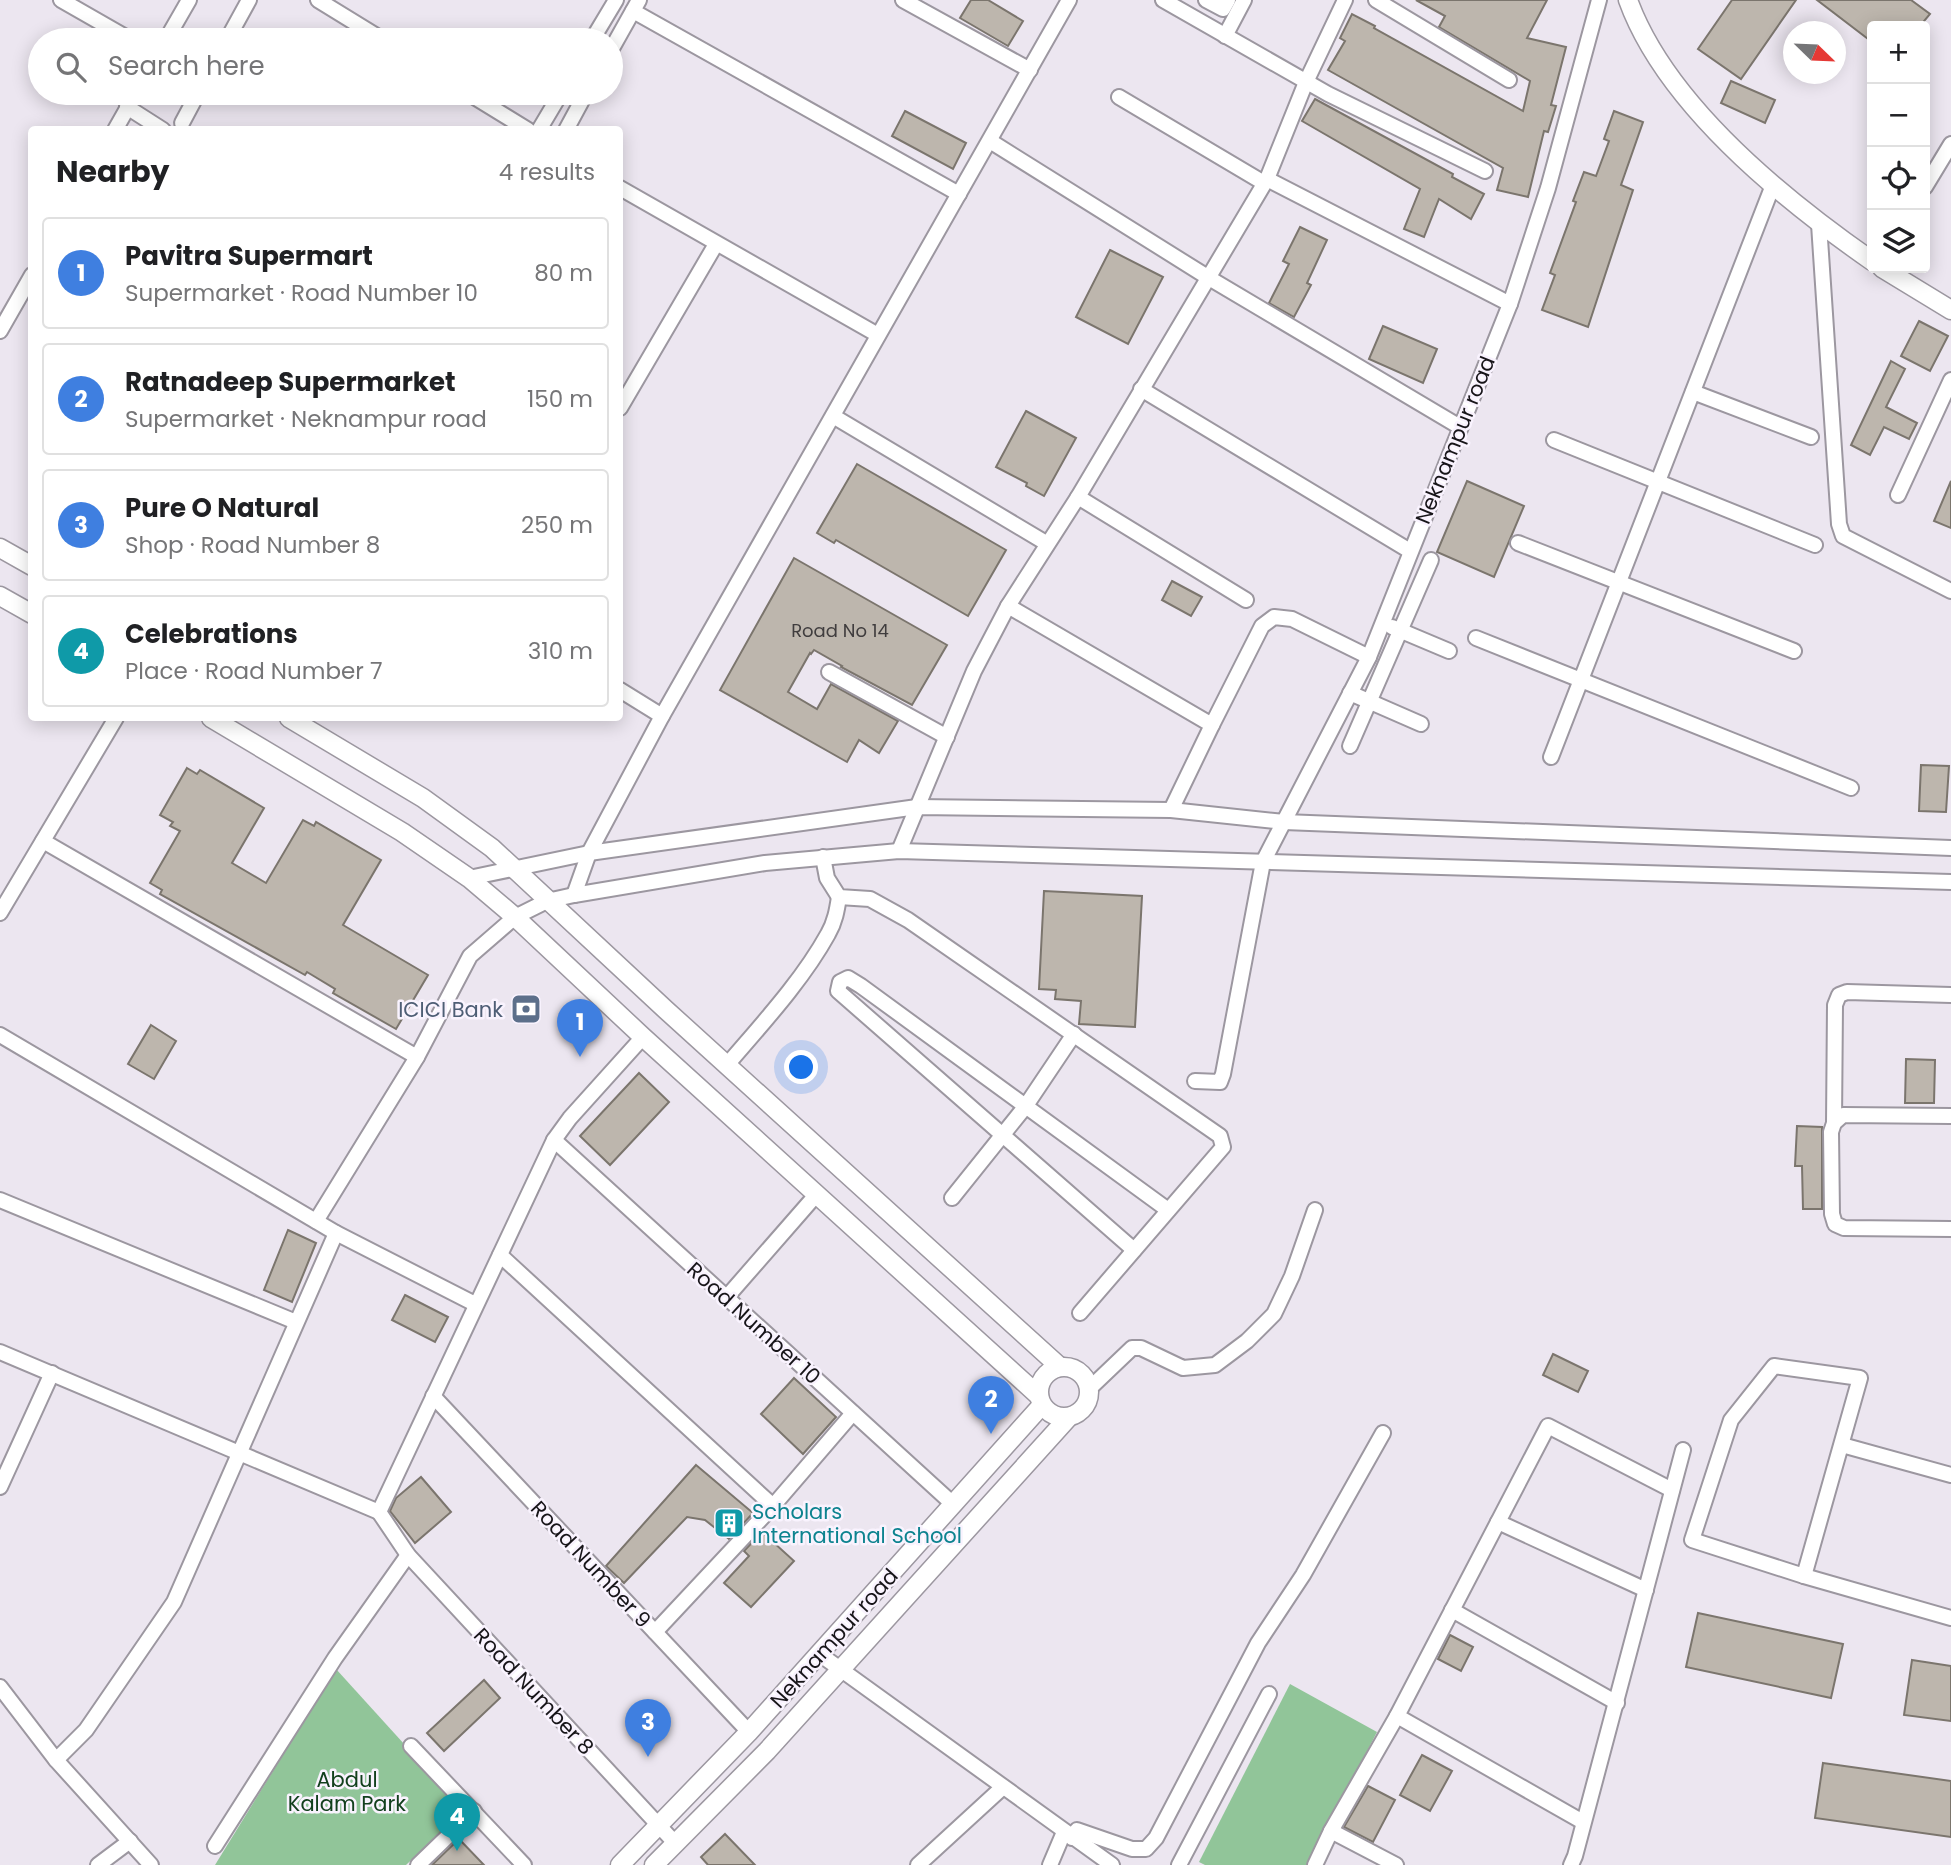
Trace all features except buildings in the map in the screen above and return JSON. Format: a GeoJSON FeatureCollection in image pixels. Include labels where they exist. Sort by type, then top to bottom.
{"type":"FeatureCollection","features":[{"type":"Feature","properties":{"kind":"street"},"geometry":{"type":"LineString","coordinates":[[61,0],[110,28]]}},
{"type":"Feature","properties":{"kind":"street"},"geometry":{"type":"LineString","coordinates":[[173,28],[189,0]]}},
{"type":"Feature","properties":{"kind":"street"},"geometry":{"type":"LineString","coordinates":[[234,28],[249,0]]}},
{"type":"Feature","properties":{"kind":"street"},"geometry":{"type":"LineString","coordinates":[[318,0],[364,28]]}},
{"type":"Feature","properties":{"kind":"street"},"geometry":{"type":"LineString","coordinates":[[599,28],[615,0]]}},
{"type":"Feature","properties":{"kind":"street"},"geometry":{"type":"LineString","coordinates":[[903,0],[1030,70]]}},
{"type":"Feature","properties":{"kind":"street"},"geometry":{"type":"LineString","coordinates":[[574,895],[589,853],[662,716],[1069,0]]}},
{"type":"Feature","properties":{"kind":"street"},"geometry":{"type":"LineString","coordinates":[[1163,0],[1306,82],[1485,171]]}},
{"type":"Feature","properties":{"kind":"street"},"geometry":{"type":"LineString","coordinates":[[1206,0],[1223,9],[1228,0]]}},
{"type":"Feature","properties":{"kind":"street"},"geometry":{"type":"LineString","coordinates":[[1225,36],[1244,0]]}},
{"type":"Feature","properties":{"kind":"street"},"geometry":{"type":"LineString","coordinates":[[899,850],[974,671],[1008,606],[1077,497],[1266,181],[1306,82],[1345,0]]}},
{"type":"Feature","properties":{"kind":"street"},"geometry":{"type":"LineString","coordinates":[[1376,0],[1510,80]]}},
{"type":"Feature","properties":{"kind":"street"},"geometry":{"type":"LineString","coordinates":[[1628,0],[1651,49],[1683,93],[1773,185],[1819,224],[1867,258]]}},
{"type":"Feature","properties":{"kind":"street","name":"Neknampur road"},"geometry":{"type":"LineString","coordinates":[[1195,1081],[1220,1082],[1263,862],[1369,657],[1510,304],[1548,188],[1597,1]]}},
{"type":"Feature","properties":{"kind":"street"},"geometry":{"type":"LineString","coordinates":[[623,28],[636,5],[960,194]]}},
{"type":"Feature","properties":{"kind":"street"},"geometry":{"type":"LineString","coordinates":[[1119,97],[1266,181],[1510,304]]}},
{"type":"Feature","properties":{"kind":"street"},"geometry":{"type":"LineString","coordinates":[[182,122],[191,105]]}},
{"type":"Feature","properties":{"kind":"street"},"geometry":{"type":"LineString","coordinates":[[487,105],[522,126]]}},
{"type":"Feature","properties":{"kind":"street"},"geometry":{"type":"LineString","coordinates":[[541,126],[554,105]]}},
{"type":"Feature","properties":{"kind":"street"},"geometry":{"type":"LineString","coordinates":[[567,126],[579,105]]}},
{"type":"Feature","properties":{"kind":"street"},"geometry":{"type":"LineString","coordinates":[[117,126],[127,107],[157,126]]}},
{"type":"Feature","properties":{"kind":"street"},"geometry":{"type":"LineString","coordinates":[[990,141],[1209,278],[1461,427]]}},
{"type":"Feature","properties":{"kind":"street"},"geometry":{"type":"LineString","coordinates":[[1930,179],[1951,144]]}},
{"type":"Feature","properties":{"kind":"street"},"geometry":{"type":"LineString","coordinates":[[1551,757],[1773,185]]}},
{"type":"Feature","properties":{"kind":"street"},"geometry":{"type":"LineString","coordinates":[[623,190],[878,335]]}},
{"type":"Feature","properties":{"kind":"street"},"geometry":{"type":"LineString","coordinates":[[1819,224],[1839,524],[1843,536],[1951,591]]}},
{"type":"Feature","properties":{"kind":"street"},"geometry":{"type":"LineString","coordinates":[[623,403],[716,244]]}},
{"type":"Feature","properties":{"kind":"street"},"geometry":{"type":"LineString","coordinates":[[1890,273],[1951,310]]}},
{"type":"Feature","properties":{"kind":"street"},"geometry":{"type":"LineString","coordinates":[[0,331],[28,282]]}},
{"type":"Feature","properties":{"kind":"street"},"geometry":{"type":"LineString","coordinates":[[1898,495],[1951,380]]}},
{"type":"Feature","properties":{"kind":"street"},"geometry":{"type":"LineString","coordinates":[[1141,389],[1410,551]]}},
{"type":"Feature","properties":{"kind":"street"},"geometry":{"type":"LineString","coordinates":[[1693,392],[1811,438]]}},
{"type":"Feature","properties":{"kind":"street"},"geometry":{"type":"LineString","coordinates":[[833,416],[1046,543]]}},
{"type":"Feature","properties":{"kind":"street"},"geometry":{"type":"LineString","coordinates":[[1554,440],[1815,545]]}},
{"type":"Feature","properties":{"kind":"street"},"geometry":{"type":"LineString","coordinates":[[1077,497],[1246,600]]}},
{"type":"Feature","properties":{"kind":"street"},"geometry":{"type":"LineString","coordinates":[[1518,543],[1794,651]]}},
{"type":"Feature","properties":{"kind":"street"},"geometry":{"type":"LineString","coordinates":[[0,548],[28,564]]}},
{"type":"Feature","properties":{"kind":"street"},"geometry":{"type":"LineString","coordinates":[[1350,746],[1431,560]]}},
{"type":"Feature","properties":{"kind":"street"},"geometry":{"type":"LineString","coordinates":[[0,596],[28,612]]}},
{"type":"Feature","properties":{"kind":"street"},"geometry":{"type":"LineString","coordinates":[[1008,606],[1212,725]]}},
{"type":"Feature","properties":{"kind":"street"},"geometry":{"type":"LineString","coordinates":[[1171,810],[1262,626],[1274,617],[1292,619],[1369,657]]}},
{"type":"Feature","properties":{"kind":"street"},"geometry":{"type":"LineString","coordinates":[[1382,624],[1449,651]]}},
{"type":"Feature","properties":{"kind":"street"},"geometry":{"type":"LineString","coordinates":[[1476,638],[1582,678],[1851,788]]}},
{"type":"Feature","properties":{"kind":"street"},"geometry":{"type":"LineString","coordinates":[[829,672],[947,737]]}},
{"type":"Feature","properties":{"kind":"street"},"geometry":{"type":"LineString","coordinates":[[623,692],[662,716]]}},
{"type":"Feature","properties":{"kind":"street"},"geometry":{"type":"LineString","coordinates":[[1350,693],[1421,724]]}},
{"type":"Feature","properties":{"kind":"street"},"geometry":{"type":"LineString","coordinates":[[0,913],[114,721]]}},
{"type":"Feature","properties":{"kind":"street"},"geometry":{"type":"LineString","coordinates":[[222,721],[402,832],[469,878],[515,917],[1040,1401],[1049,1413],[1068,1418],[1084,1408],[1089,1389],[1086,1379],[1070,1368],[1060,1367],[1051,1371],[1039,1386],[1040,1401]]}},
{"type":"Feature","properties":{"kind":"street"},"geometry":{"type":"LineString","coordinates":[[294,721],[423,799],[481,840],[1060,1367]]}},
{"type":"Feature","properties":{"kind":"street"},"geometry":{"type":"LineString","coordinates":[[469,878],[589,853],[917,807],[1171,810],[1284,822],[1951,848]]}},
{"type":"Feature","properties":{"kind":"street"},"geometry":{"type":"LineString","coordinates":[[43,841],[417,1057]]}},
{"type":"Feature","properties":{"kind":"street"},"geometry":{"type":"LineString","coordinates":[[316,1221],[417,1057],[470,956],[515,917],[547,901],[574,895],[765,863],[899,850],[1951,882]]}},
{"type":"Feature","properties":{"kind":"street"},"geometry":{"type":"LineString","coordinates":[[727,1065],[796,980],[828,934],[836,915],[839,897],[827,877],[823,857]]}},
{"type":"Feature","properties":{"kind":"street"},"geometry":{"type":"LineString","coordinates":[[839,897],[870,899],[908,920],[1220,1136],[1223,1147],[1080,1313]]}},
{"type":"Feature","properties":{"kind":"street"},"geometry":{"type":"LineString","coordinates":[[1133,1250],[838,991],[840,982],[848,978],[861,986],[1168,1210]]}},
{"type":"Feature","properties":{"kind":"street"},"geometry":{"type":"LineString","coordinates":[[1951,995],[1847,992],[1839,995],[1835,1005],[1834,1123],[1831,1132],[1832,1214],[1835,1224],[1844,1228],[1951,1229]]}},
{"type":"Feature","properties":{"kind":"street"},"geometry":{"type":"LineString","coordinates":[[952,1198],[1025,1107],[1074,1034]]}},
{"type":"Feature","properties":{"kind":"street"},"geometry":{"type":"LineString","coordinates":[[0,1035],[336,1233],[475,1304]]}},
{"type":"Feature","properties":{"kind":"street"},"geometry":{"type":"LineString","coordinates":[[0,1352],[379,1511],[554,1140],[570,1118],[643,1037]]}},
{"type":"Feature","properties":{"kind":"street"},"geometry":{"type":"LineString","coordinates":[[1834,1123],[1843,1115],[1951,1116]]}},
{"type":"Feature","properties":{"kind":"street","name":"Road Number 10"},"geometry":{"type":"LineString","coordinates":[[554,1140],[954,1505]]}},
{"type":"Feature","properties":{"kind":"street"},"geometry":{"type":"LineString","coordinates":[[726,1298],[816,1195]]}},
{"type":"Feature","properties":{"kind":"street"},"geometry":{"type":"LineString","coordinates":[[0,1200],[296,1322]]}},
{"type":"Feature","properties":{"kind":"street"},"geometry":{"type":"LineString","coordinates":[[1089,1389],[1132,1348],[1141,1348],[1183,1368],[1215,1365],[1247,1341],[1274,1314],[1292,1276],[1315,1210]]}},
{"type":"Feature","properties":{"kind":"street"},"geometry":{"type":"LineString","coordinates":[[57,1760],[86,1730],[174,1602],[336,1233]]}},
{"type":"Feature","properties":{"kind":"street"},"geometry":{"type":"LineString","coordinates":[[500,1255],[773,1506]]}},
{"type":"Feature","properties":{"kind":"street"},"geometry":{"type":"LineString","coordinates":[[1804,1576],[1860,1378],[1774,1366],[1731,1420],[1692,1540],[1804,1576],[1951,1618]]}},
{"type":"Feature","properties":{"kind":"street"},"geometry":{"type":"LineString","coordinates":[[0,1487],[52,1373]]}},
{"type":"Feature","properties":{"kind":"street","name":"Road Number 9"},"geometry":{"type":"LineString","coordinates":[[433,1396],[749,1732]]}},
{"type":"Feature","properties":{"kind":"street","name":"Neknampur road"},"geometry":{"type":"LineString","coordinates":[[620,1865],[749,1732],[954,1505],[1040,1401]]}},
{"type":"Feature","properties":{"kind":"street"},"geometry":{"type":"LineString","coordinates":[[655,1632],[773,1506],[853,1413]]}},
{"type":"Feature","properties":{"kind":"street","name":"Neknampur road"},"geometry":{"type":"LineString","coordinates":[[654,1865],[767,1751],[1068,1418]]}},
{"type":"Feature","properties":{"kind":"street"},"geometry":{"type":"LineString","coordinates":[[1315,1865],[1331,1831],[1397,1716],[1548,1426],[1672,1490]]}},
{"type":"Feature","properties":{"kind":"street"},"geometry":{"type":"LineString","coordinates":[[1050,1865],[1068,1835],[1077,1830],[1132,1849],[1146,1849],[1156,1838],[1258,1643],[1303,1575],[1383,1433]]}},
{"type":"Feature","properties":{"kind":"street"},"geometry":{"type":"LineString","coordinates":[[1842,1445],[1951,1475]]}},
{"type":"Feature","properties":{"kind":"street"},"geometry":{"type":"LineString","coordinates":[[1571,1865],[1617,1703],[1683,1450]]}},
{"type":"Feature","properties":{"kind":"street","name":"Road Number 8"},"geometry":{"type":"LineString","coordinates":[[379,1511],[408,1555],[676,1844]]}},
{"type":"Feature","properties":{"kind":"street"},"geometry":{"type":"LineString","coordinates":[[1498,1522],[1646,1590]]}},
{"type":"Feature","properties":{"kind":"street"},"geometry":{"type":"LineString","coordinates":[[215,1846],[335,1658],[408,1555]]}},
{"type":"Feature","properties":{"kind":"street"},"geometry":{"type":"LineString","coordinates":[[1452,1610],[1617,1703]]}},
{"type":"Feature","properties":{"kind":"street"},"geometry":{"type":"LineString","coordinates":[[818,1653],[1112,1865]]}},
{"type":"Feature","properties":{"kind":"street"},"geometry":{"type":"LineString","coordinates":[[0,1687],[57,1760],[151,1865]]}},
{"type":"Feature","properties":{"kind":"street"},"geometry":{"type":"LineString","coordinates":[[1180,1865],[1269,1693]]}},
{"type":"Feature","properties":{"kind":"street"},"geometry":{"type":"LineString","coordinates":[[1397,1716],[1583,1822]]}},
{"type":"Feature","properties":{"kind":"street"},"geometry":{"type":"LineString","coordinates":[[411,1746],[523,1865]]}},
{"type":"Feature","properties":{"kind":"street"},"geometry":{"type":"LineString","coordinates":[[918,1865],[1003,1787]]}},
{"type":"Feature","properties":{"kind":"street"},"geometry":{"type":"LineString","coordinates":[[418,1865],[474,1811]]}},
{"type":"Feature","properties":{"kind":"street"},"geometry":{"type":"LineString","coordinates":[[1331,1831],[1396,1865]]}},
{"type":"Feature","properties":{"kind":"street"},"geometry":{"type":"LineString","coordinates":[[98,1865],[130,1841]]}},
{"type":"Feature","properties":{"kind":"green space","name":"Abdul Kalam Park"},"geometry":{"type":"Polygon","coordinates":[[[336,1669],[464,1810],[406,1865],[215,1865],[336,1669]]]}},
{"type":"Feature","properties":{"kind":"green space"},"geometry":{"type":"Polygon","coordinates":[[[1290,1684],[1377,1732],[1308,1865],[1205,1865],[1199,1862],[1290,1684]]]}},
{"type":"Feature","properties":{"kind":"place","name":"ICICI Bank"},"geometry":{"type":"Point","coordinates":[526,1009]}},
{"type":"Feature","properties":{"kind":"place","name":"Pavitra Supermart"},"geometry":{"type":"Point","coordinates":[580,1057]}},
{"type":"Feature","properties":{"kind":"place","name":"Ratnadeep Supermarket"},"geometry":{"type":"Point","coordinates":[991,1434]}},
{"type":"Feature","properties":{"kind":"place","name":"Scholars International School"},"geometry":{"type":"Point","coordinates":[729,1523]}},
{"type":"Feature","properties":{"kind":"place","name":"Pure O Natural"},"geometry":{"type":"Point","coordinates":[648,1757]}},
{"type":"Feature","properties":{"kind":"place","name":"Celebrations"},"geometry":{"type":"Point","coordinates":[457,1851]}}]}
